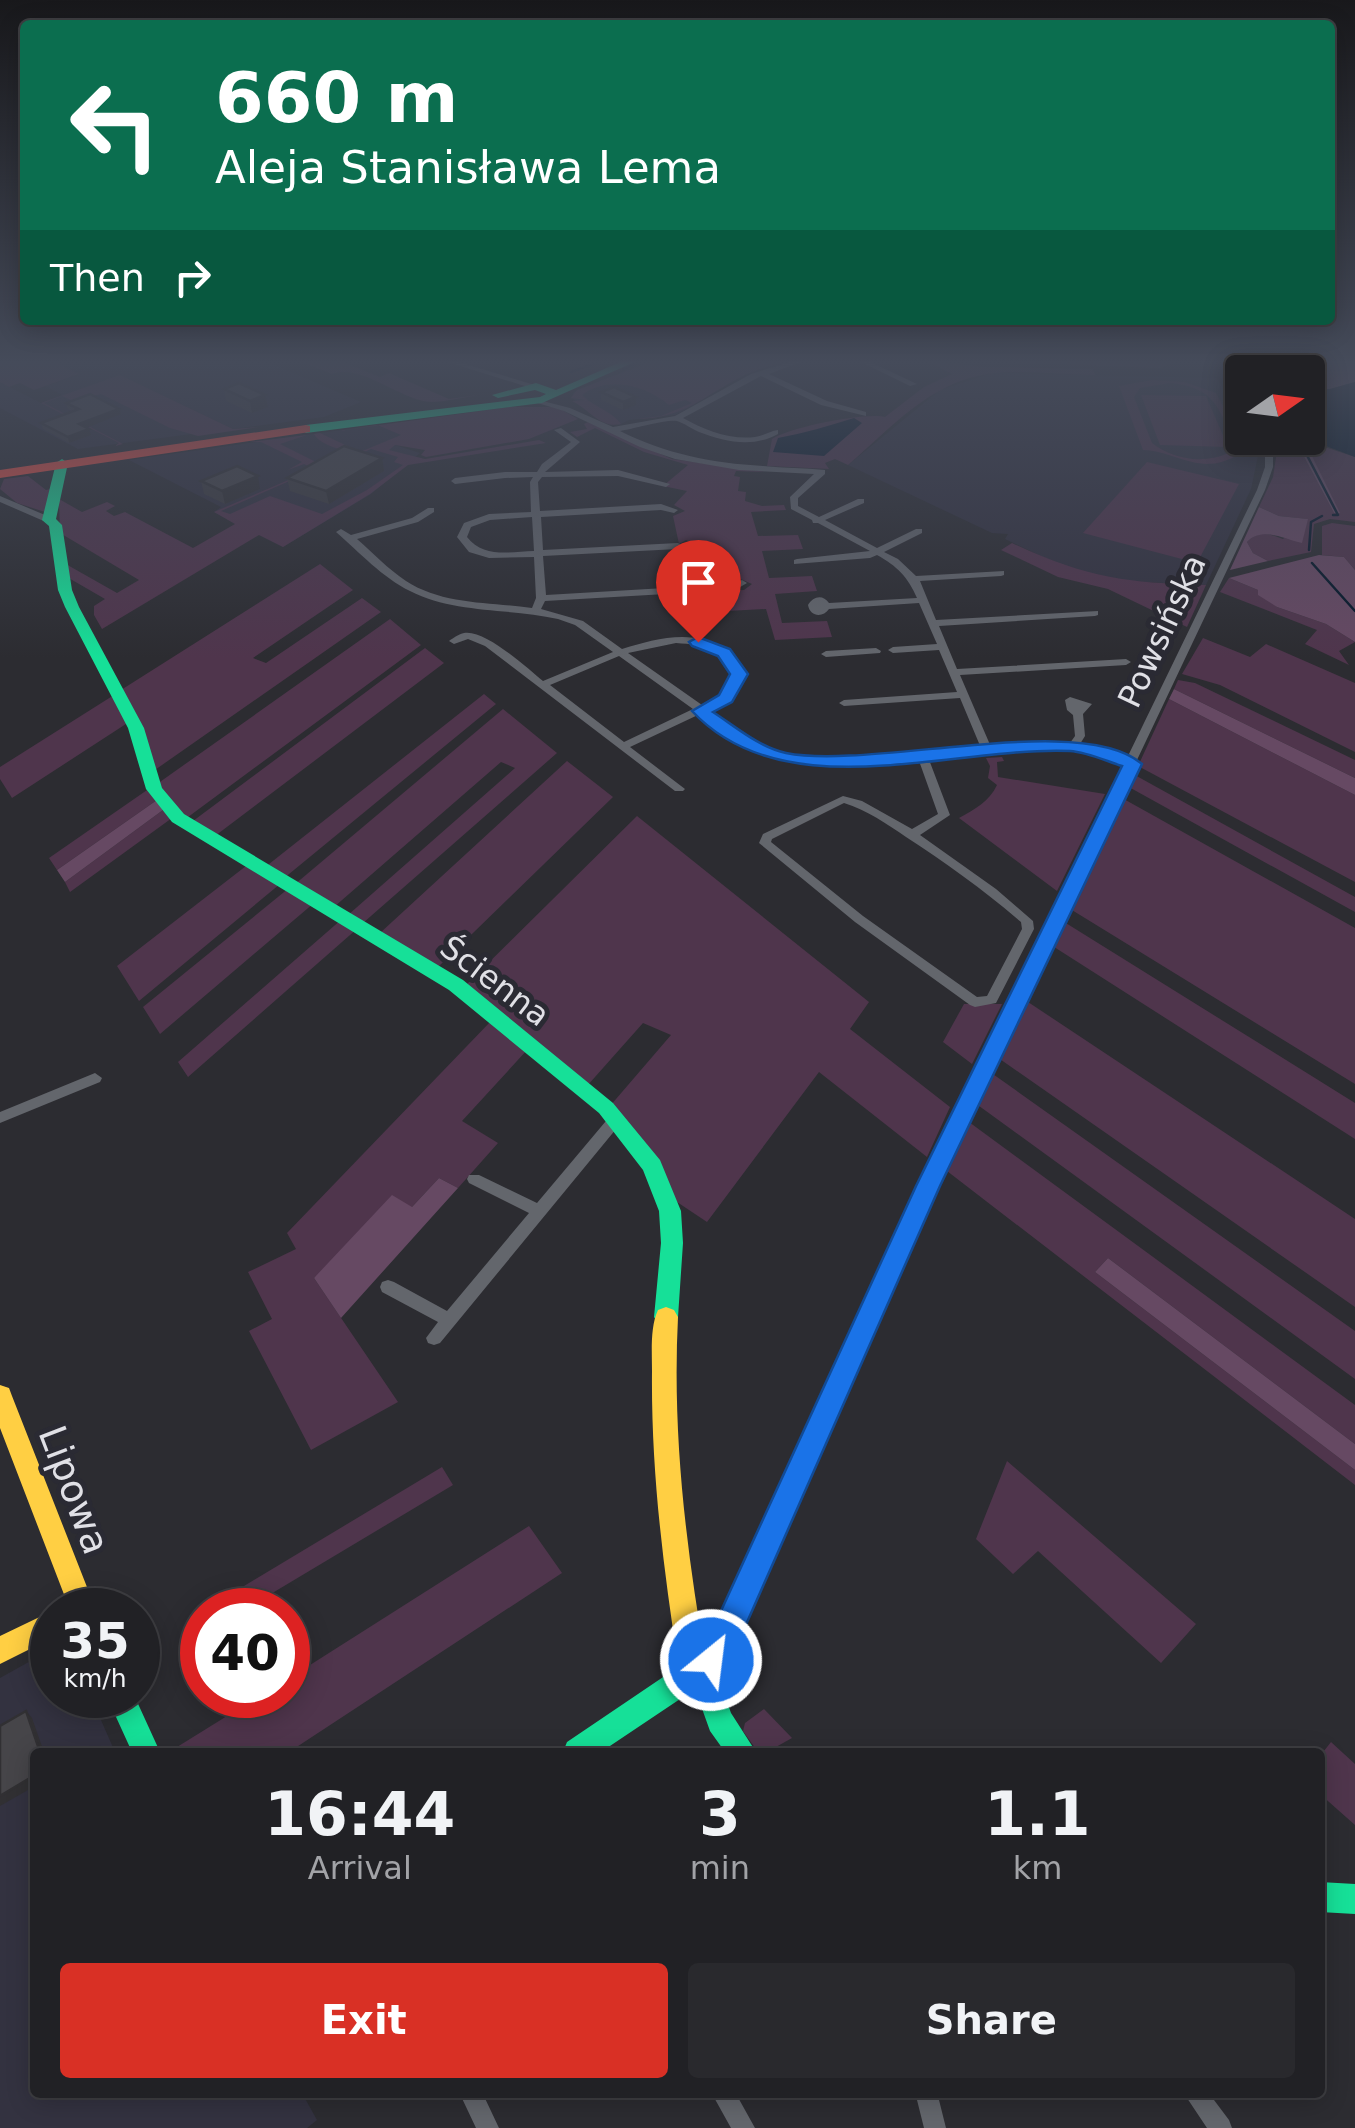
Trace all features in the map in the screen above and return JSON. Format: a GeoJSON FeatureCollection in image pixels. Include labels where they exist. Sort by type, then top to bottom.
{"type":"FeatureCollection","features":[{"type":"Feature","properties":{"kind":"street"},"geometry":{"type":"LineString","coordinates":[[0,464],[35,459]]}},
{"type":"Feature","properties":{"kind":"street"},"geometry":{"type":"LineString","coordinates":[[0,474],[89,459]]}},
{"type":"Feature","properties":{"kind":"street"},"geometry":{"type":"LineString","coordinates":[[535,611],[541,598],[533,490],[537,475],[557,459]]}},
{"type":"Feature","properties":{"kind":"street"},"geometry":{"type":"LineString","coordinates":[[689,459],[822,472],[793,500],[795,508],[876,552],[914,578],[987,750]]}},
{"type":"Feature","properties":{"kind":"street","name":"Powsińska"},"geometry":{"type":"LineString","coordinates":[[698,1667],[1262,490],[1270,459]]}},
{"type":"Feature","properties":{"kind":"street","name":"Ścienna"},"geometry":{"type":"LineString","coordinates":[[62,463],[49,520],[55,525],[65,590],[136,728],[154,789],[178,818],[198,834],[342,914],[456,985],[616,1119],[652,1166],[670,1212],[672,1243],[662,1367],[672,1545],[698,1667]]}},
{"type":"Feature","properties":{"kind":"street"},"geometry":{"type":"LineString","coordinates":[[455,481],[618,473],[666,484]]}},
{"type":"Feature","properties":{"kind":"street"},"geometry":{"type":"LineString","coordinates":[[0,500],[49,520]]}},
{"type":"Feature","properties":{"kind":"street"},"geometry":{"type":"LineString","coordinates":[[816,521],[861,500]]}},
{"type":"Feature","properties":{"kind":"street"},"geometry":{"type":"LineString","coordinates":[[674,510],[661,507],[478,520],[467,526],[462,537],[464,544],[480,554],[678,546]]}},
{"type":"Feature","properties":{"kind":"street"},"geometry":{"type":"LineString","coordinates":[[432,510],[415,520],[346,535],[402,584],[424,594],[452,602],[535,611],[579,624],[752,746],[783,758],[828,761],[1074,746],[1132,764]]}},
{"type":"Feature","properties":{"kind":"street"},"geometry":{"type":"LineString","coordinates":[[792,520],[804,515]]}},
{"type":"Feature","properties":{"kind":"street"},"geometry":{"type":"LineString","coordinates":[[798,562],[846,560],[876,552],[919,531]]}},
{"type":"Feature","properties":{"kind":"street"},"geometry":{"type":"LineString","coordinates":[[914,578],[1001,574]]}},
{"type":"Feature","properties":{"kind":"street"},"geometry":{"type":"LineString","coordinates":[[541,598],[735,587],[742,583]]}},
{"type":"Feature","properties":{"kind":"street"},"geometry":{"type":"LineString","coordinates":[[827,606],[924,600]]}},
{"type":"Feature","properties":{"kind":"street"},"geometry":{"type":"LineString","coordinates":[[934,623],[1095,613]]}},
{"type":"Feature","properties":{"kind":"street"},"geometry":{"type":"LineString","coordinates":[[454,642],[468,636],[489,644],[679,789]]}},
{"type":"Feature","properties":{"kind":"street"},"geometry":{"type":"LineString","coordinates":[[542,685],[654,642],[682,640],[724,652],[736,666],[737,684],[726,698],[622,746]]}},
{"type":"Feature","properties":{"kind":"street"},"geometry":{"type":"LineString","coordinates":[[826,654],[876,651],[881,646],[893,650],[944,647]]}},
{"type":"Feature","properties":{"kind":"street"},"geometry":{"type":"LineString","coordinates":[[954,672],[1126,662]]}},
{"type":"Feature","properties":{"kind":"street"},"geometry":{"type":"LineString","coordinates":[[844,703],[963,695]]}},
{"type":"Feature","properties":{"kind":"street"},"geometry":{"type":"LineString","coordinates":[[1074,746],[1080,736],[1078,714]]}},
{"type":"Feature","properties":{"kind":"street"},"geometry":{"type":"LineString","coordinates":[[910,835],[944,816],[922,754]]}},
{"type":"Feature","properties":{"kind":"street"},"geometry":{"type":"LineString","coordinates":[[843,798],[854,799],[910,835],[1027,920],[1028,929],[991,1000],[974,1002],[888,940],[764,840],[843,798]]}},
{"type":"Feature","properties":{"kind":"street"},"geometry":{"type":"LineString","coordinates":[[0,1118],[94,1078]]}},
{"type":"Feature","properties":{"kind":"street"},"geometry":{"type":"LineString","coordinates":[[434,1338],[616,1119]]}},
{"type":"Feature","properties":{"kind":"street"},"geometry":{"type":"LineString","coordinates":[[474,1179],[539,1211]]}},
{"type":"Feature","properties":{"kind":"street"},"geometry":{"type":"LineString","coordinates":[[388,1287],[448,1320]]}},
{"type":"Feature","properties":{"kind":"street","name":"Lipowa"},"geometry":{"type":"LineString","coordinates":[[0,1396],[73,1588]]}},
{"type":"Feature","properties":{"kind":"street"},"geometry":{"type":"LineString","coordinates":[[0,1650],[30,1635]]}},
{"type":"Feature","properties":{"kind":"street"},"geometry":{"type":"LineString","coordinates":[[698,1667],[697,1688],[709,1690],[720,1721],[739,1748]]}},
{"type":"Feature","properties":{"kind":"street"},"geometry":{"type":"LineString","coordinates":[[582,1748],[698,1667]]}},
{"type":"Feature","properties":{"kind":"street"},"geometry":{"type":"LineString","coordinates":[[130,1718],[144,1748]]}},
{"type":"Feature","properties":{"kind":"street"},"geometry":{"type":"LineString","coordinates":[[1325,1897],[1355,1900]]}},
{"type":"Feature","properties":{"kind":"street"},"geometry":{"type":"LineString","coordinates":[[473,2098],[488,2128]]}},
{"type":"Feature","properties":{"kind":"street"},"geometry":{"type":"LineString","coordinates":[[726,2098],[744,2128]]}},
{"type":"Feature","properties":{"kind":"street"},"geometry":{"type":"LineString","coordinates":[[928,2098],[935,2128]]}},
{"type":"Feature","properties":{"kind":"street"},"geometry":{"type":"LineString","coordinates":[[1198,2098],[1221,2128]]}},
{"type":"Feature","properties":{"kind":"shaded area"},"geometry":{"type":"Polygon","coordinates":[[[296,459],[320,464],[317,469],[221,511],[230,514],[270,496],[322,514],[403,465],[394,462],[444,459],[408,465],[370,494],[283,547],[259,535],[102,629],[94,606],[105,599],[67,577],[64,563],[117,593],[139,580],[60,533],[59,499],[82,512],[107,502],[115,506],[106,511],[114,516],[125,512],[193,548],[235,524],[214,512],[314,469],[304,464],[288,470],[302,462],[296,459]]]}},
{"type":"Feature","properties":{"kind":"shaded area"},"geometry":{"type":"Polygon","coordinates":[[[412,459],[371,494],[283,547],[214,512],[221,507],[129,460],[412,459]]]}},
{"type":"Feature","properties":{"kind":"shaded area"},"geometry":{"type":"Polygon","coordinates":[[[669,459],[766,472],[736,471],[734,476],[740,477],[738,491],[746,492],[745,501],[762,506],[784,505],[786,510],[751,512],[758,536],[798,535],[803,549],[762,551],[769,578],[812,576],[817,591],[775,594],[782,623],[827,621],[832,637],[775,640],[766,609],[728,611],[723,591],[744,590],[752,584],[738,578],[722,585],[717,566],[684,568],[680,549],[689,553],[699,546],[686,540],[679,544],[673,516],[685,511],[674,505],[687,491],[663,486],[688,465],[669,459]]]}},
{"type":"Feature","properties":{"kind":"shaded area"},"geometry":{"type":"Polygon","coordinates":[[[768,459],[834,459],[825,463],[829,469],[767,466],[768,459]]]}},
{"type":"Feature","properties":{"kind":"shaded area"},"geometry":{"type":"Polygon","coordinates":[[[855,459],[1257,459],[1251,489],[1206,585],[1119,581],[1068,569],[1005,539],[1008,534],[992,533],[848,465],[855,459]]]}},
{"type":"Feature","properties":{"kind":"shaded area"},"geometry":{"type":"Polygon","coordinates":[[[1184,459],[1228,459],[1213,464],[1184,459]]]}},
{"type":"Feature","properties":{"kind":"shaded area"},"geometry":{"type":"Polygon","coordinates":[[[1276,459],[1305,459],[1334,513],[1339,512],[1313,459],[1355,459],[1355,522],[1330,519],[1314,524],[1311,552],[1268,561],[1253,553],[1247,542],[1251,538],[1260,534],[1283,539],[1307,519],[1279,516],[1259,507],[1273,477],[1276,459]]]}},
{"type":"Feature","properties":{"kind":"shaded area"},"geometry":{"type":"Polygon","coordinates":[[[1305,459],[1314,459],[1340,513],[1334,513],[1305,459]]]}},
{"type":"Feature","properties":{"kind":"shaded area"},"geometry":{"type":"Polygon","coordinates":[[[1147,462],[1239,484],[1197,563],[1083,533],[1147,462]]]}},
{"type":"Feature","properties":{"kind":"shaded area"},"geometry":{"type":"Polygon","coordinates":[[[28,476],[46,490],[55,488],[45,512],[17,503],[0,489],[4,479],[28,476]]]}},
{"type":"Feature","properties":{"kind":"shaded area"},"geometry":{"type":"Polygon","coordinates":[[[1259,507],[1279,516],[1308,519],[1302,543],[1273,535],[1253,537],[1247,542],[1253,553],[1268,561],[1230,570],[1259,507]]]}},
{"type":"Feature","properties":{"kind":"shaded area"},"geometry":{"type":"Polygon","coordinates":[[[1322,526],[1355,526],[1355,570],[1344,557],[1322,555],[1322,526]]]}},
{"type":"Feature","properties":{"kind":"shaded area"},"geometry":{"type":"Polygon","coordinates":[[[1012,543],[1063,564],[1107,576],[1206,585],[1187,627],[1108,589],[1058,577],[1001,550],[1012,543]]]}},
{"type":"Feature","properties":{"kind":"shaded area"},"geometry":{"type":"Polygon","coordinates":[[[1319,555],[1344,557],[1355,570],[1355,642],[1326,624],[1277,607],[1258,595],[1258,590],[1229,578],[1319,555]]]}},
{"type":"Feature","properties":{"kind":"shaded area"},"geometry":{"type":"Polygon","coordinates":[[[320,564],[353,590],[253,658],[266,663],[362,598],[381,612],[152,772],[121,690],[320,564]]]}},
{"type":"Feature","properties":{"kind":"shaded area"},"geometry":{"type":"Polygon","coordinates":[[[1229,578],[1258,590],[1277,607],[1326,624],[1355,642],[1339,651],[1349,665],[1305,644],[1317,630],[1220,592],[1229,578]]]}},
{"type":"Feature","properties":{"kind":"shaded area"},"geometry":{"type":"Polygon","coordinates":[[[390,619],[421,645],[184,820],[157,784],[390,619]]]}},
{"type":"Feature","properties":{"kind":"shaded area"},"geometry":{"type":"Polygon","coordinates":[[[1203,638],[1250,657],[1266,644],[1355,683],[1355,752],[1220,685],[1182,674],[1203,638]]]}},
{"type":"Feature","properties":{"kind":"shaded area"},"geometry":{"type":"Polygon","coordinates":[[[425,648],[444,663],[211,839],[189,824],[425,648]]]}},
{"type":"Feature","properties":{"kind":"shaded area"},"geometry":{"type":"Polygon","coordinates":[[[1178,680],[1195,683],[1355,760],[1355,778],[1174,689],[1178,680]]]}},
{"type":"Feature","properties":{"kind":"shaded area"},"geometry":{"type":"Polygon","coordinates":[[[1174,689],[1355,778],[1355,795],[1169,699],[1174,689]]]}},
{"type":"Feature","properties":{"kind":"shaded area"},"geometry":{"type":"Polygon","coordinates":[[[484,694],[496,704],[283,879],[264,868],[484,694]]]}},
{"type":"Feature","properties":{"kind":"shaded area"},"geometry":{"type":"Polygon","coordinates":[[[114,695],[129,722],[12,798],[0,779],[0,767],[114,695]]]}},
{"type":"Feature","properties":{"kind":"shaded area"},"geometry":{"type":"Polygon","coordinates":[[[1169,699],[1355,795],[1355,882],[1138,766],[1169,699]]]}},
{"type":"Feature","properties":{"kind":"shaded area"},"geometry":{"type":"Polygon","coordinates":[[[503,709],[557,753],[363,923],[348,915],[515,768],[501,762],[334,907],[294,885],[503,709]]]}},
{"type":"Feature","properties":{"kind":"shaded area"},"geometry":{"type":"Polygon","coordinates":[[[1002,757],[1004,761],[997,762],[998,777],[1105,794],[1057,891],[959,818],[994,791],[997,785],[988,778],[990,766],[986,758],[1002,757]]]}},
{"type":"Feature","properties":{"kind":"shaded area"},"geometry":{"type":"Polygon","coordinates":[[[567,761],[613,797],[437,968],[380,933],[567,761]]]}},
{"type":"Feature","properties":{"kind":"shaded area"},"geometry":{"type":"Polygon","coordinates":[[[1133,774],[1355,897],[1355,912],[1127,786],[1133,774]]]}},
{"type":"Feature","properties":{"kind":"shaded area"},"geometry":{"type":"Polygon","coordinates":[[[150,788],[157,800],[57,870],[49,858],[150,788]]]}},
{"type":"Feature","properties":{"kind":"shaded area"},"geometry":{"type":"Polygon","coordinates":[[[1122,798],[1355,928],[1355,1084],[1067,907],[1122,798]]]}},
{"type":"Feature","properties":{"kind":"shaded area"},"geometry":{"type":"Polygon","coordinates":[[[157,800],[163,810],[65,882],[57,870],[157,800]]]}},
{"type":"Feature","properties":{"kind":"shaded area"},"geometry":{"type":"Polygon","coordinates":[[[163,810],[172,818],[70,892],[65,882],[163,810]]]}},
{"type":"Feature","properties":{"kind":"shaded area"},"geometry":{"type":"Polygon","coordinates":[[[637,816],[869,1002],[850,1029],[950,1107],[927,1157],[819,1072],[707,1222],[674,1200],[610,1106],[671,1035],[643,1023],[587,1086],[464,987],[637,816]]]}},
{"type":"Feature","properties":{"kind":"shaded area"},"geometry":{"type":"Polygon","coordinates":[[[246,866],[280,884],[139,1001],[117,966],[246,866]]]}},
{"type":"Feature","properties":{"kind":"shaded area"},"geometry":{"type":"Polygon","coordinates":[[[289,888],[314,903],[160,1034],[143,1007],[289,888]]]}},
{"type":"Feature","properties":{"kind":"shaded area"},"geometry":{"type":"Polygon","coordinates":[[[342,919],[358,928],[188,1077],[178,1062],[342,919]]]}},
{"type":"Feature","properties":{"kind":"shaded area"},"geometry":{"type":"Polygon","coordinates":[[[1061,920],[1355,1103],[1355,1139],[1051,945],[1061,920]]]}},
{"type":"Feature","properties":{"kind":"shaded area"},"geometry":{"type":"Polygon","coordinates":[[[1025,1000],[1355,1219],[1355,1307],[997,1057],[1025,1000]]]}},
{"type":"Feature","properties":{"kind":"shaded area"},"geometry":{"type":"Polygon","coordinates":[[[964,1004],[1002,1004],[972,1064],[943,1042],[964,1004]]]}},
{"type":"Feature","properties":{"kind":"shaded area"},"geometry":{"type":"Polygon","coordinates":[[[492,1020],[528,1049],[462,1121],[498,1143],[458,1188],[439,1178],[412,1207],[314,1278],[398,1402],[311,1450],[249,1331],[272,1319],[248,1272],[296,1249],[287,1233],[492,1020]]]}},
{"type":"Feature","properties":{"kind":"shaded area"},"geometry":{"type":"Polygon","coordinates":[[[990,1072],[1355,1331],[1355,1379],[975,1103],[990,1072]]]}},
{"type":"Feature","properties":{"kind":"shaded area"},"geometry":{"type":"Polygon","coordinates":[[[969,1122],[1355,1405],[1355,1444],[1108,1258],[1095,1272],[1355,1470],[1355,1485],[947,1171],[969,1122]]]}},
{"type":"Feature","properties":{"kind":"shaded area"},"geometry":{"type":"Polygon","coordinates":[[[439,1178],[458,1188],[341,1318],[314,1278],[392,1195],[412,1207],[439,1178]]]}},
{"type":"Feature","properties":{"kind":"shaded area"},"geometry":{"type":"Polygon","coordinates":[[[1108,1258],[1355,1444],[1355,1470],[1095,1272],[1108,1258]]]}},
{"type":"Feature","properties":{"kind":"shaded area"},"geometry":{"type":"Polygon","coordinates":[[[1007,1461],[1196,1624],[1161,1663],[1038,1551],[1013,1574],[976,1539],[1007,1461]]]}},
{"type":"Feature","properties":{"kind":"shaded area"},"geometry":{"type":"Polygon","coordinates":[[[442,1467],[453,1485],[281,1588],[244,1586],[442,1467]]]}},
{"type":"Feature","properties":{"kind":"shaded area"},"geometry":{"type":"Polygon","coordinates":[[[529,1526],[562,1573],[295,1748],[175,1748],[224,1718],[310,1718],[310,1665],[529,1526]]]}},
{"type":"Feature","properties":{"kind":"shaded area"},"geometry":{"type":"Polygon","coordinates":[[[30,1661],[30,1718],[100,1718],[113,1748],[30,1748],[30,2098],[305,2098],[317,2120],[307,2128],[0,2128],[0,1678],[30,1661]]]}},
{"type":"Feature","properties":{"kind":"shaded area"},"geometry":{"type":"Polygon","coordinates":[[[764,1709],[792,1738],[774,1748],[755,1748],[743,1731],[745,1723],[764,1709]]]}},
{"type":"Feature","properties":{"kind":"shaded area"},"geometry":{"type":"Polygon","coordinates":[[[1331,1742],[1355,1764],[1355,1825],[1325,1798],[1325,1750],[1331,1742]]]}},
{"type":"Feature","properties":{"kind":"building"},"geometry":{"type":"Polygon","coordinates":[[[320,459],[380,459],[326,491],[287,478],[320,459]]]}},
{"type":"Feature","properties":{"kind":"building"},"geometry":{"type":"Polygon","coordinates":[[[237,466],[258,476],[222,491],[201,481],[237,466]]]}},
{"type":"Feature","properties":{"kind":"building"},"geometry":{"type":"Polygon","coordinates":[[[26,1711],[39,1748],[30,1748],[30,1778],[0,1796],[0,1726],[26,1711]]]}},
{"type":"Feature","properties":{"kind":"waterway"},"geometry":{"type":"LineString","coordinates":[[1309,459],[1338,515],[1333,515]]}},
{"type":"Feature","properties":{"kind":"waterway"},"geometry":{"type":"LineString","coordinates":[[1309,550],[1311,522],[1322,516]]}},
{"type":"Feature","properties":{"kind":"waterway"},"geometry":{"type":"LineString","coordinates":[[1312,563],[1355,611]]}},
{"type":"Feature","properties":{"kind":"traffic: fast"},"geometry":{"type":"LineString","coordinates":[[62,463],[49,520],[55,525],[65,590],[136,728],[154,789],[178,818],[456,985],[606,1108],[652,1166],[670,1211],[672,1243],[666,1317]]}},
{"type":"Feature","properties":{"kind":"traffic: fast"},"geometry":{"type":"LineString","coordinates":[[688,1672],[696,1660],[713,1661],[720,1676],[709,1689]]}},
{"type":"Feature","properties":{"kind":"traffic: fast"},"geometry":{"type":"LineString","coordinates":[[583,1748],[688,1677]]}},
{"type":"Feature","properties":{"kind":"traffic: fast"},"geometry":{"type":"LineString","coordinates":[[709,1689],[720,1721],[739,1748]]}},
{"type":"Feature","properties":{"kind":"traffic: fast"},"geometry":{"type":"LineString","coordinates":[[130,1718],[144,1748]]}},
{"type":"Feature","properties":{"kind":"traffic: fast"},"geometry":{"type":"LineString","coordinates":[[1325,1897],[1355,1899]]}},
{"type":"Feature","properties":{"kind":"traffic: slow"},"geometry":{"type":"LineString","coordinates":[[666,1317],[665,1447],[692,1663]]}},
{"type":"Feature","properties":{"kind":"traffic: slow"},"geometry":{"type":"LineString","coordinates":[[0,1396],[74,1588]]}},
{"type":"Feature","properties":{"kind":"traffic: slow"},"geometry":{"type":"LineString","coordinates":[[0,1650],[30,1635]]}},
{"type":"Feature","properties":{"kind":"traffic: jam"},"geometry":{"type":"LineString","coordinates":[[0,474],[100,459]]}},
{"type":"Feature","properties":{"kind":"route"},"geometry":{"type":"LineString","coordinates":[[698,642],[724,652],[739,674],[733,692],[701,711],[752,746],[783,758],[828,761],[1074,746],[1132,764],[928,1186],[731,1624],[714,1661],[711,1660]]}}]}
